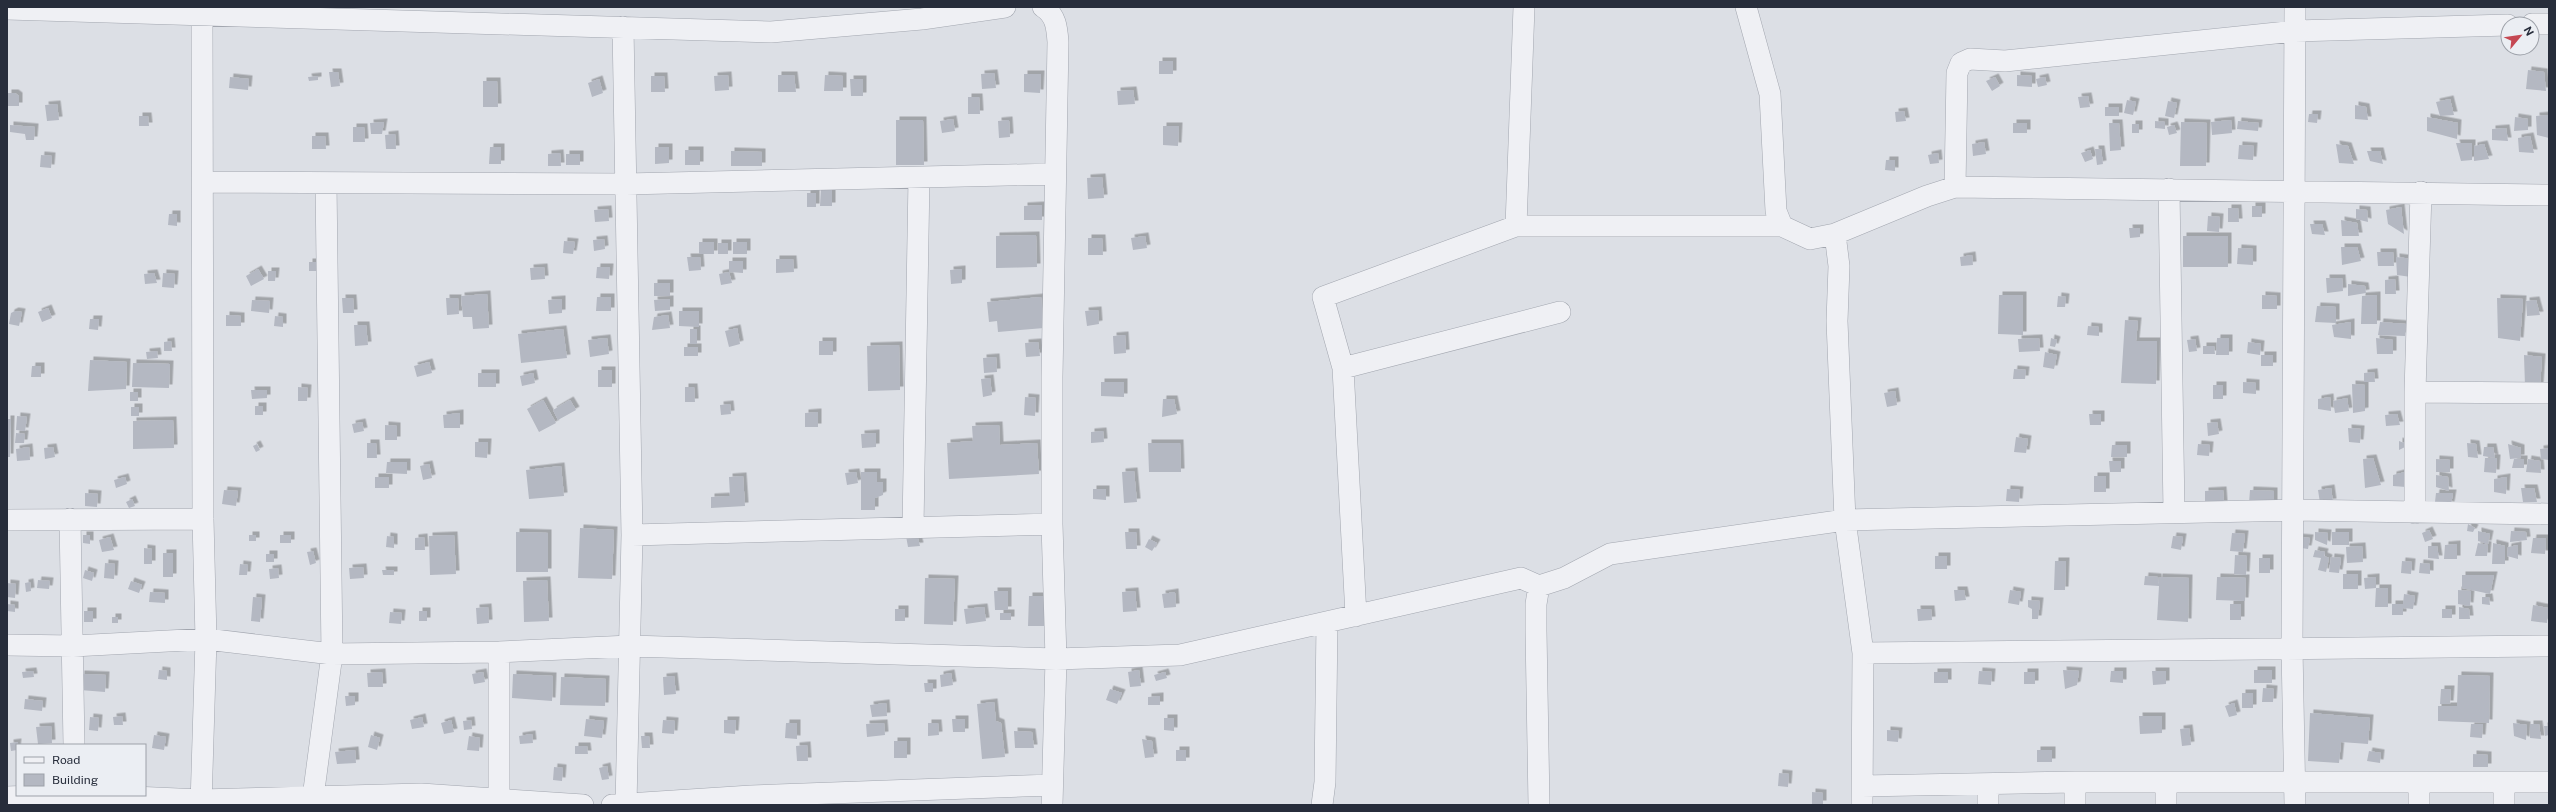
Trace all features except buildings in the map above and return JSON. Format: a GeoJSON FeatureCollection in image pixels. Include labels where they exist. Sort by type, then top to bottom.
{"type":"FeatureCollection","features":[{"type":"Feature","properties":{"kind":"street"},"geometry":{"type":"LineString","coordinates":[[7,9],[771,32],[922,18],[1005,7]]}},
{"type":"Feature","properties":{"kind":"street"},"geometry":{"type":"LineString","coordinates":[[1516,226],[1524,7]]}},
{"type":"Feature","properties":{"kind":"street"},"geometry":{"type":"LineString","coordinates":[[1746,7],[1770,94],[1776,211],[1782,226]]}},
{"type":"Feature","properties":{"kind":"street"},"geometry":{"type":"LineString","coordinates":[[2295,7],[2294,510],[2292,648],[2295,805]]}},
{"type":"Feature","properties":{"kind":"street"},"geometry":{"type":"LineString","coordinates":[[622,27],[632,535],[630,646],[621,805],[820,799],[1052,795],[1056,659],[1052,524],[1055,174],[1058,30],[1049,8]]}},
{"type":"Feature","properties":{"kind":"street"},"geometry":{"type":"LineString","coordinates":[[201,803],[206,639],[204,519],[202,14]]}},
{"type":"Feature","properties":{"kind":"street"},"geometry":{"type":"LineString","coordinates":[[1955,187],[1957,73],[1961,63],[1970,59],[2005,61],[2295,31],[2500,25]]}},
{"type":"Feature","properties":{"kind":"street"},"geometry":{"type":"LineString","coordinates":[[203,182],[626,184],[1055,174]]}},
{"type":"Feature","properties":{"kind":"street"},"geometry":{"type":"LineString","coordinates":[[913,527],[919,178]]}},
{"type":"Feature","properties":{"kind":"street"},"geometry":{"type":"LineString","coordinates":[[312,801],[332,654],[326,183]]}},
{"type":"Feature","properties":{"kind":"street"},"geometry":{"type":"LineString","coordinates":[[1356,616],[1343,368],[1323,298],[1516,226],[1782,226],[1810,239],[1835,234],[1927,196],[1955,187],[2295,190],[2549,195]]}},
{"type":"Feature","properties":{"kind":"street"},"geometry":{"type":"LineString","coordinates":[[2169,189],[2174,512]]}},
{"type":"Feature","properties":{"kind":"street"},"geometry":{"type":"LineString","coordinates":[[2415,513],[2415,392],[2421,192]]}},
{"type":"Feature","properties":{"kind":"street"},"geometry":{"type":"LineString","coordinates":[[1835,234],[1839,266],[1837,321],[1845,520],[1863,653],[1862,795],[1988,784],[2075,782],[2549,782]]}},
{"type":"Feature","properties":{"kind":"street"},"geometry":{"type":"LineString","coordinates":[[1343,368],[1560,312]]}},
{"type":"Feature","properties":{"kind":"street"},"geometry":{"type":"LineString","coordinates":[[2415,392],[2549,393]]}},
{"type":"Feature","properties":{"kind":"street"},"geometry":{"type":"LineString","coordinates":[[7,645],[73,646],[206,639],[332,654],[499,652],[630,646],[1056,659],[1180,655],[1521,578],[1539,586],[1564,578],[1610,554],[1738,534],[1845,520],[2294,510],[2549,514]]}},
{"type":"Feature","properties":{"kind":"street"},"geometry":{"type":"LineString","coordinates":[[7,520],[204,519]]}},
{"type":"Feature","properties":{"kind":"street"},"geometry":{"type":"LineString","coordinates":[[70,520],[74,744]]}},
{"type":"Feature","properties":{"kind":"street"},"geometry":{"type":"LineString","coordinates":[[632,535],[1052,524]]}},
{"type":"Feature","properties":{"kind":"street"},"geometry":{"type":"LineString","coordinates":[[1539,586],[1536,604],[1539,805]]}},
{"type":"Feature","properties":{"kind":"street"},"geometry":{"type":"LineString","coordinates":[[1322,805],[1325,782],[1327,622]]}},
{"type":"Feature","properties":{"kind":"street"},"geometry":{"type":"LineString","coordinates":[[1863,653],[2549,646]]}},
{"type":"Feature","properties":{"kind":"street"},"geometry":{"type":"LineString","coordinates":[[499,652],[499,802]]}},
{"type":"Feature","properties":{"kind":"street"},"geometry":{"type":"LineString","coordinates":[[2074,805],[2075,782]]}},
{"type":"Feature","properties":{"kind":"street"},"geometry":{"type":"LineString","coordinates":[[2418,805],[2419,782]]}},
{"type":"Feature","properties":{"kind":"street"},"geometry":{"type":"LineString","coordinates":[[2166,783],[2166,805]]}},
{"type":"Feature","properties":{"kind":"street"},"geometry":{"type":"LineString","coordinates":[[2504,783],[2504,805]]}},
{"type":"Feature","properties":{"kind":"street"},"geometry":{"type":"LineString","coordinates":[[1988,784],[1988,805]]}},
{"type":"Feature","properties":{"kind":"street"},"geometry":{"type":"LineString","coordinates":[[102,796],[201,803],[312,801],[421,794],[499,802],[584,805]]}},
{"type":"Feature","properties":{"kind":"street"},"geometry":{"type":"LineString","coordinates":[[7,797],[32,796]]}}]}
